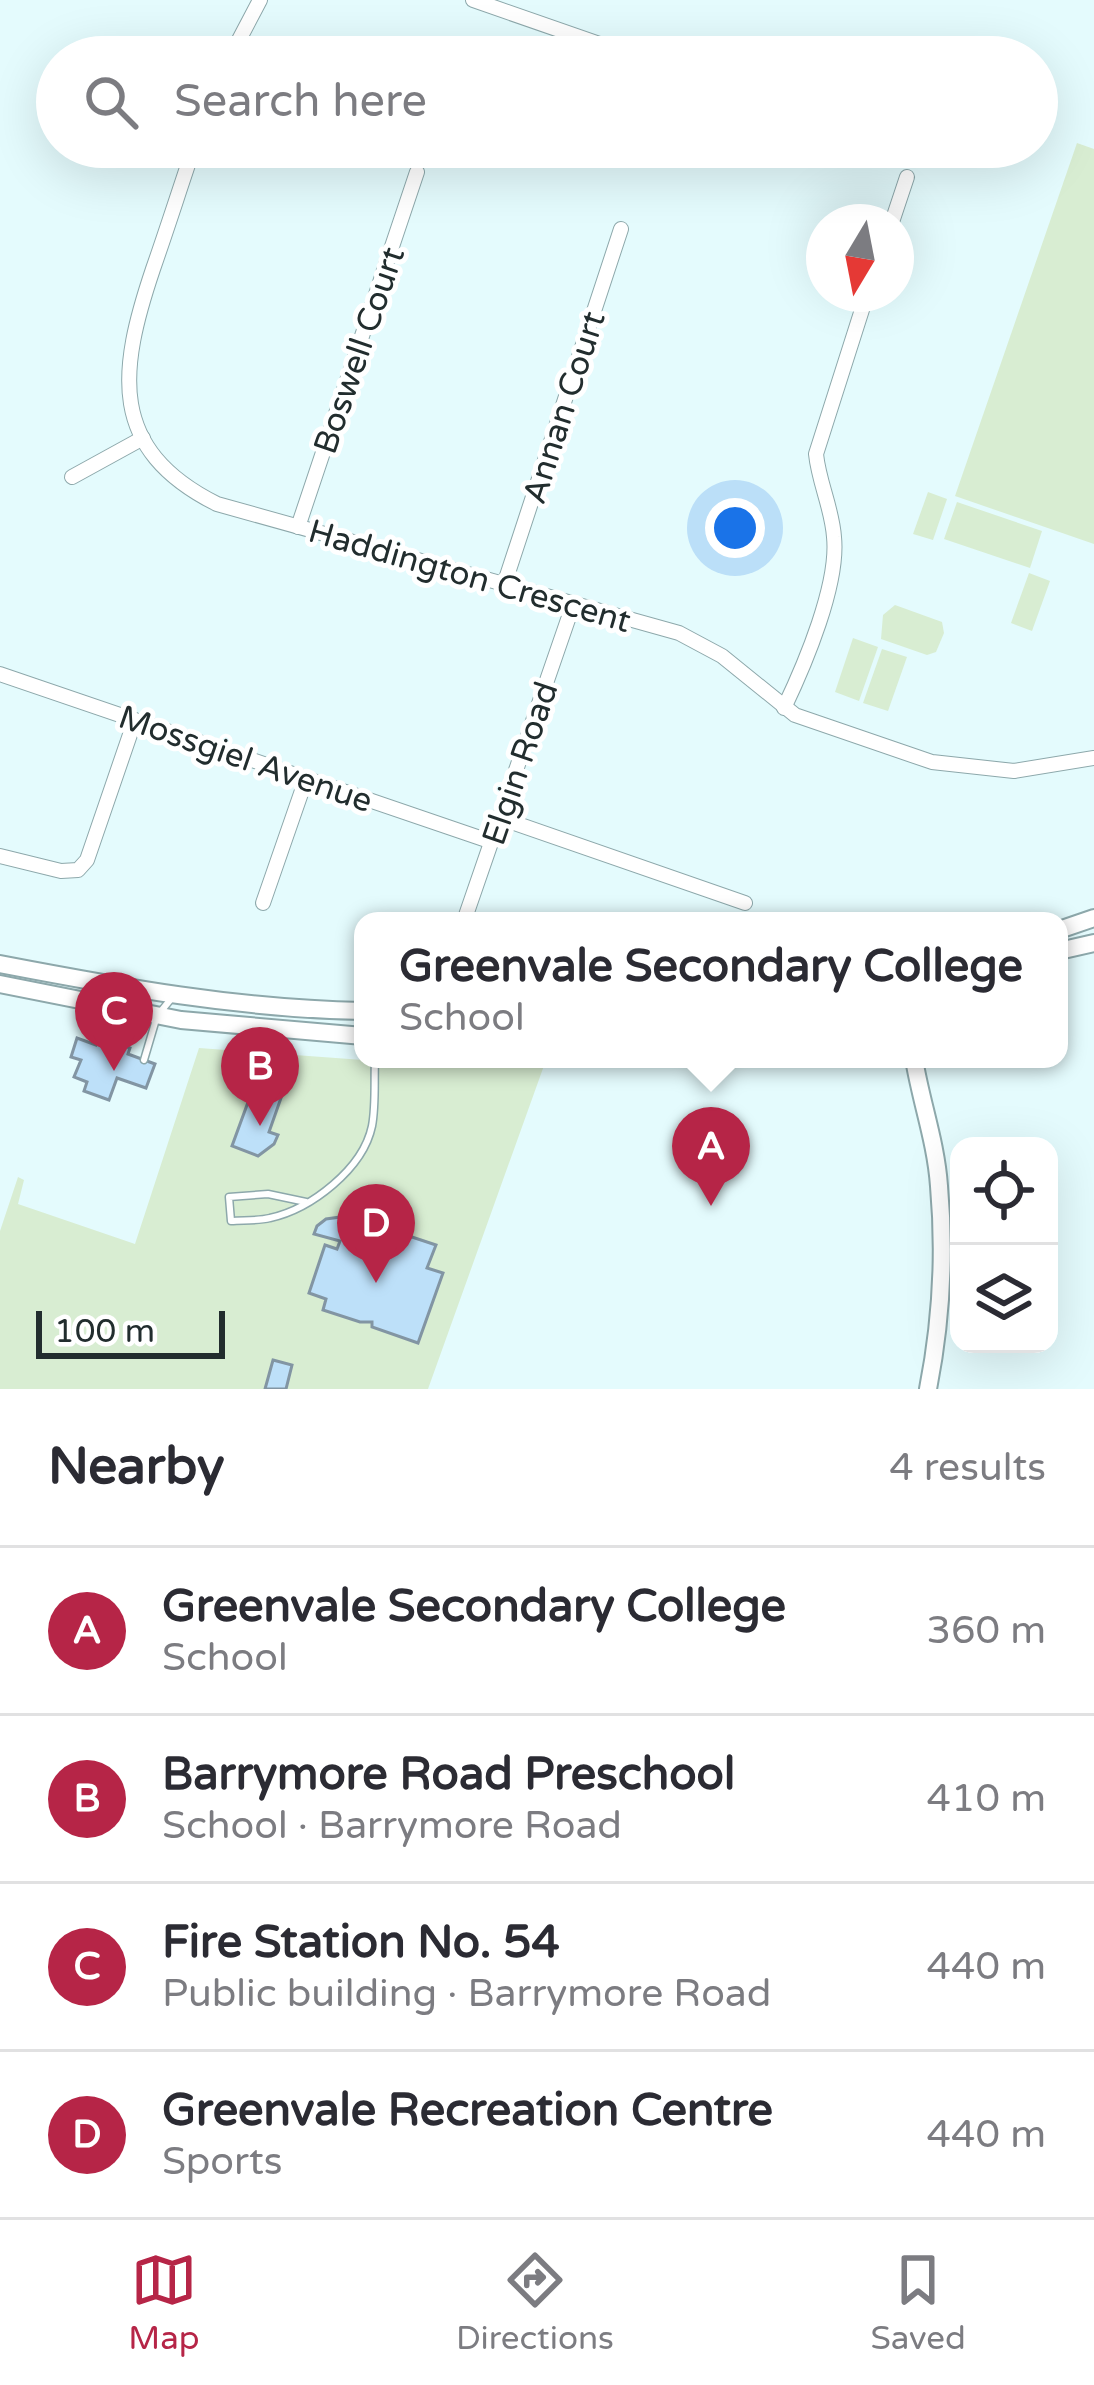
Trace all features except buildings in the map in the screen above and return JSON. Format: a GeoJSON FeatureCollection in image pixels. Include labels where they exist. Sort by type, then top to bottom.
{"type":"FeatureCollection","features":[{"type":"Feature","properties":{"kind":"street"},"geometry":{"type":"LineString","coordinates":[[241,36],[260,0]]}},
{"type":"Feature","properties":{"kind":"street"},"geometry":{"type":"LineString","coordinates":[[473,0],[577,36]]}},
{"type":"Feature","properties":{"kind":"street","name":"Haddington Crescent"},"geometry":{"type":"LineString","coordinates":[[187,168],[132,332],[128,367],[130,404],[143,438],[161,466],[187,489],[218,504],[679,632],[733,664],[801,717],[947,765],[1013,771],[1094,758]]}},
{"type":"Feature","properties":{"kind":"street","name":"Boswell Court"},"geometry":{"type":"LineString","coordinates":[[298,527],[417,172]]}},
{"type":"Feature","properties":{"kind":"street"},"geometry":{"type":"LineString","coordinates":[[898,204],[907,177]]}},
{"type":"Feature","properties":{"kind":"street","name":"Annan Court"},"geometry":{"type":"LineString","coordinates":[[504,585],[621,230]]}},
{"type":"Feature","properties":{"kind":"street"},"geometry":{"type":"LineString","coordinates":[[784,707],[836,558],[816,454],[861,312]]}},
{"type":"Feature","properties":{"kind":"street"},"geometry":{"type":"LineString","coordinates":[[72,477],[143,438]]}},
{"type":"Feature","properties":{"kind":"street","name":"Elgin Road"},"geometry":{"type":"LineString","coordinates":[[467,912],[573,604]]}},
{"type":"Feature","properties":{"kind":"street","name":"Mossgiel Avenue"},"geometry":{"type":"LineString","coordinates":[[0,674],[492,842]]}},
{"type":"Feature","properties":{"kind":"street"},"geometry":{"type":"LineString","coordinates":[[0,856],[61,871],[78,870],[87,860],[135,720]]}},
{"type":"Feature","properties":{"kind":"street"},"geometry":{"type":"LineString","coordinates":[[263,903],[306,779]]}},
{"type":"Feature","properties":{"kind":"street"},"geometry":{"type":"LineString","coordinates":[[500,818],[746,903]]}},
{"type":"Feature","properties":{"kind":"street"},"geometry":{"type":"LineString","coordinates":[[0,964],[248,1005],[354,1011]]}},
{"type":"Feature","properties":{"kind":"street"},"geometry":{"type":"LineString","coordinates":[[5,987],[158,1016],[354,1035]]}},
{"type":"Feature","properties":{"kind":"street"},"geometry":{"type":"LineString","coordinates":[[916,1068],[939,1185],[942,1282],[928,1389]]}},
{"type":"Feature","properties":{"kind":"lane"},"geometry":{"type":"LineString","coordinates":[[144,1060],[158,1016],[175,995]]}},
{"type":"Feature","properties":{"kind":"lane"},"geometry":{"type":"LineString","coordinates":[[306,1202],[268,1194],[229,1197],[231,1221],[271,1218],[306,1202],[332,1185],[362,1155],[372,1125],[374,1068]]}},
{"type":"Feature","properties":{"kind":"green space"},"geometry":{"type":"Polygon","coordinates":[[[1077,143],[1094,149],[1094,544],[955,496],[1077,143]]]}},
{"type":"Feature","properties":{"kind":"green space"},"geometry":{"type":"Polygon","coordinates":[[[928,492],[947,499],[933,540],[913,534],[928,492]]]}},
{"type":"Feature","properties":{"kind":"green space"},"geometry":{"type":"Polygon","coordinates":[[[957,502],[1042,531],[1030,568],[944,539],[957,502]]]}},
{"type":"Feature","properties":{"kind":"green space"},"geometry":{"type":"Polygon","coordinates":[[[1029,573],[1050,581],[1032,631],[1011,623],[1029,573]]]}},
{"type":"Feature","properties":{"kind":"green space"},"geometry":{"type":"Polygon","coordinates":[[[895,605],[942,622],[944,633],[936,652],[927,655],[881,639],[883,615],[895,605]]]}},
{"type":"Feature","properties":{"kind":"green space"},"geometry":{"type":"Polygon","coordinates":[[[853,638],[878,647],[859,701],[835,692],[853,638]]]}},
{"type":"Feature","properties":{"kind":"green space"},"geometry":{"type":"Polygon","coordinates":[[[882,649],[907,657],[888,711],[863,703],[882,649]]]}},
{"type":"Feature","properties":{"kind":"green space"},"geometry":{"type":"Polygon","coordinates":[[[199,1048],[354,1059],[354,1068],[543,1068],[428,1389],[0,1389],[0,1231],[18,1177],[24,1180],[18,1204],[135,1244],[199,1048]]]}},
{"type":"Feature","properties":{"kind":"place","name":"Fire Station No. 54"},"geometry":{"type":"Point","coordinates":[114,1071]}},
{"type":"Feature","properties":{"kind":"place","name":"Barrymore Road Preschool"},"geometry":{"type":"Point","coordinates":[260,1126]}},
{"type":"Feature","properties":{"kind":"place","name":"Greenvale Secondary College"},"geometry":{"type":"Point","coordinates":[711,1206]}},
{"type":"Feature","properties":{"kind":"place","name":"Greenvale Recreation Centre"},"geometry":{"type":"Point","coordinates":[376,1283]}}]}
